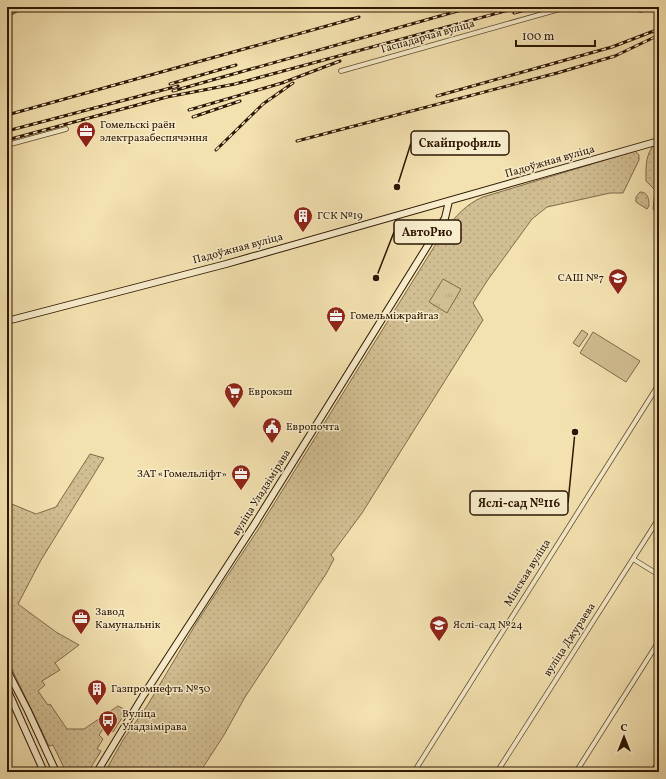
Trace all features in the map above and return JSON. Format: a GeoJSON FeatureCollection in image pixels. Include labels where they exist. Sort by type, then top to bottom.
{"type":"FeatureCollection","features":[{"type":"Feature","properties":{"kind":"main road","name":"Падоўжная вуліца"},"geometry":{"type":"LineString","coordinates":[[7,321],[226,264],[659,141]]}},
{"type":"Feature","properties":{"kind":"main road","name":"вуліца Уладзімірава"},"geometry":{"type":"LineString","coordinates":[[97,772],[143,696],[258,518],[445,218],[449,201]]}},
{"type":"Feature","properties":{"kind":"main road"},"geometry":{"type":"LineString","coordinates":[[7,670],[56,772]]}},
{"type":"Feature","properties":{"kind":"main road"},"geometry":{"type":"LineString","coordinates":[[7,689],[44,772]]}},
{"type":"Feature","properties":{"kind":"street","name":"Гаспадарчая вуліца"},"geometry":{"type":"LineString","coordinates":[[340,71],[567,7]]}},
{"type":"Feature","properties":{"kind":"street"},"geometry":{"type":"LineString","coordinates":[[7,145],[66,129]]}},
{"type":"Feature","properties":{"kind":"street","name":"Мінская вуліца"},"geometry":{"type":"LineString","coordinates":[[414,772],[659,384]]}},
{"type":"Feature","properties":{"kind":"street","name":"вуліца Джураева"},"geometry":{"type":"LineString","coordinates":[[497,772],[659,518]]}},
{"type":"Feature","properties":{"kind":"street"},"geometry":{"type":"LineString","coordinates":[[633,559],[659,575]]}},
{"type":"Feature","properties":{"kind":"street"},"geometry":{"type":"LineString","coordinates":[[576,772],[659,642]]}},
{"type":"Feature","properties":{"kind":"green space"},"geometry":{"type":"Polygon","coordinates":[[[659,145],[659,217],[653,209],[655,190],[646,181],[646,172],[647,160],[650,151],[652,147],[659,145]]]}},
{"type":"Feature","properties":{"kind":"green space"},"geometry":{"type":"Polygon","coordinates":[[[635,151],[639,155],[639,160],[623,193],[610,193],[547,207],[532,219],[487,281],[473,303],[483,320],[362,513],[331,555],[334,559],[326,574],[245,697],[224,735],[200,772],[105,772],[123,740],[147,706],[197,622],[259,528],[444,231],[453,220],[466,207],[483,197],[635,151]]]}},
{"type":"Feature","properties":{"kind":"green space"},"geometry":{"type":"Polygon","coordinates":[[[640,192],[645,193],[648,196],[649,206],[647,209],[636,202],[636,197],[640,192]]]}},
{"type":"Feature","properties":{"kind":"green space"},"geometry":{"type":"Polygon","coordinates":[[[443,279],[461,289],[447,313],[429,302],[443,279]]]}},
{"type":"Feature","properties":{"kind":"green space"},"geometry":{"type":"Polygon","coordinates":[[[582,330],[588,334],[579,347],[573,343],[582,330]]]}},
{"type":"Feature","properties":{"kind":"green space"},"geometry":{"type":"Polygon","coordinates":[[[593,332],[640,361],[626,382],[580,353],[593,332]]]}},
{"type":"Feature","properties":{"kind":"green space"},"geometry":{"type":"Polygon","coordinates":[[[90,454],[104,458],[41,560],[18,604],[56,632],[79,645],[55,663],[60,670],[42,681],[45,685],[38,691],[48,705],[50,704],[67,729],[84,729],[118,706],[124,709],[124,715],[113,732],[105,726],[99,735],[103,739],[97,749],[101,751],[88,772],[66,772],[53,745],[49,746],[7,659],[7,502],[36,514],[56,507],[90,454]]]}},
{"type":"Feature","properties":{"kind":"waterway"},"geometry":{"type":"LineString","coordinates":[[7,17],[26,7]]}},
{"type":"Feature","properties":{"kind":"railway"},"geometry":{"type":"LineString","coordinates":[[173,91],[472,7]]}},
{"type":"Feature","properties":{"kind":"railway"},"geometry":{"type":"LineString","coordinates":[[7,140],[167,97],[235,84],[520,7]]}},
{"type":"Feature","properties":{"kind":"railway"},"geometry":{"type":"LineString","coordinates":[[514,13],[537,7]]}},
{"type":"Feature","properties":{"kind":"railway"},"geometry":{"type":"LineString","coordinates":[[640,11],[659,8]]}},
{"type":"Feature","properties":{"kind":"railway"},"geometry":{"type":"LineString","coordinates":[[7,115],[359,17]]}},
{"type":"Feature","properties":{"kind":"railway"},"geometry":{"type":"LineString","coordinates":[[437,96],[612,47],[659,29]]}},
{"type":"Feature","properties":{"kind":"railway"},"geometry":{"type":"LineString","coordinates":[[297,141],[557,73],[615,56],[659,35]]}},
{"type":"Feature","properties":{"kind":"railway"},"geometry":{"type":"LineString","coordinates":[[189,110],[282,83],[340,61]]}},
{"type":"Feature","properties":{"kind":"railway"},"geometry":{"type":"LineString","coordinates":[[170,84],[236,65]]}},
{"type":"Feature","properties":{"kind":"railway"},"geometry":{"type":"LineString","coordinates":[[216,150],[263,104],[293,83]]}},
{"type":"Feature","properties":{"kind":"railway"},"geometry":{"type":"LineString","coordinates":[[7,131],[178,86]]}},
{"type":"Feature","properties":{"kind":"railway"},"geometry":{"type":"LineString","coordinates":[[193,117],[240,101]]}},
{"type":"Feature","properties":{"kind":"place","name":"Гомельскі раён электразабеспячэння"},"geometry":{"type":"Point","coordinates":[86,148]}},
{"type":"Feature","properties":{"kind":"place","name":"Скайпрофиль"},"geometry":{"type":"Point","coordinates":[397,187]}},
{"type":"Feature","properties":{"kind":"place","name":"ГСК №19"},"geometry":{"type":"Point","coordinates":[303,233]}},
{"type":"Feature","properties":{"kind":"place","name":"АвтоРио"},"geometry":{"type":"Point","coordinates":[376,278]}},
{"type":"Feature","properties":{"kind":"place","name":"САШ №7"},"geometry":{"type":"Point","coordinates":[618,295]}},
{"type":"Feature","properties":{"kind":"place","name":"Гомельміжрайгаз"},"geometry":{"type":"Point","coordinates":[336,333]}},
{"type":"Feature","properties":{"kind":"place","name":"Еврокэш"},"geometry":{"type":"Point","coordinates":[234,409]}},
{"type":"Feature","properties":{"kind":"place","name":"Яслі-сад №116"},"geometry":{"type":"Point","coordinates":[575,432]}},
{"type":"Feature","properties":{"kind":"place","name":"Европочта"},"geometry":{"type":"Point","coordinates":[272,444]}},
{"type":"Feature","properties":{"kind":"place","name":"ЗАТ «Гомельліфт»"},"geometry":{"type":"Point","coordinates":[241,491]}},
{"type":"Feature","properties":{"kind":"place","name":"Завод Камунальнік"},"geometry":{"type":"Point","coordinates":[81,635]}},
{"type":"Feature","properties":{"kind":"place","name":"Яслі-сад №24"},"geometry":{"type":"Point","coordinates":[439,642]}},
{"type":"Feature","properties":{"kind":"place","name":"Газпромнефть №30"},"geometry":{"type":"Point","coordinates":[97,706]}},
{"type":"Feature","properties":{"kind":"place","name":"Вуліца Уладзімірава"},"geometry":{"type":"Point","coordinates":[108,737]}}]}
